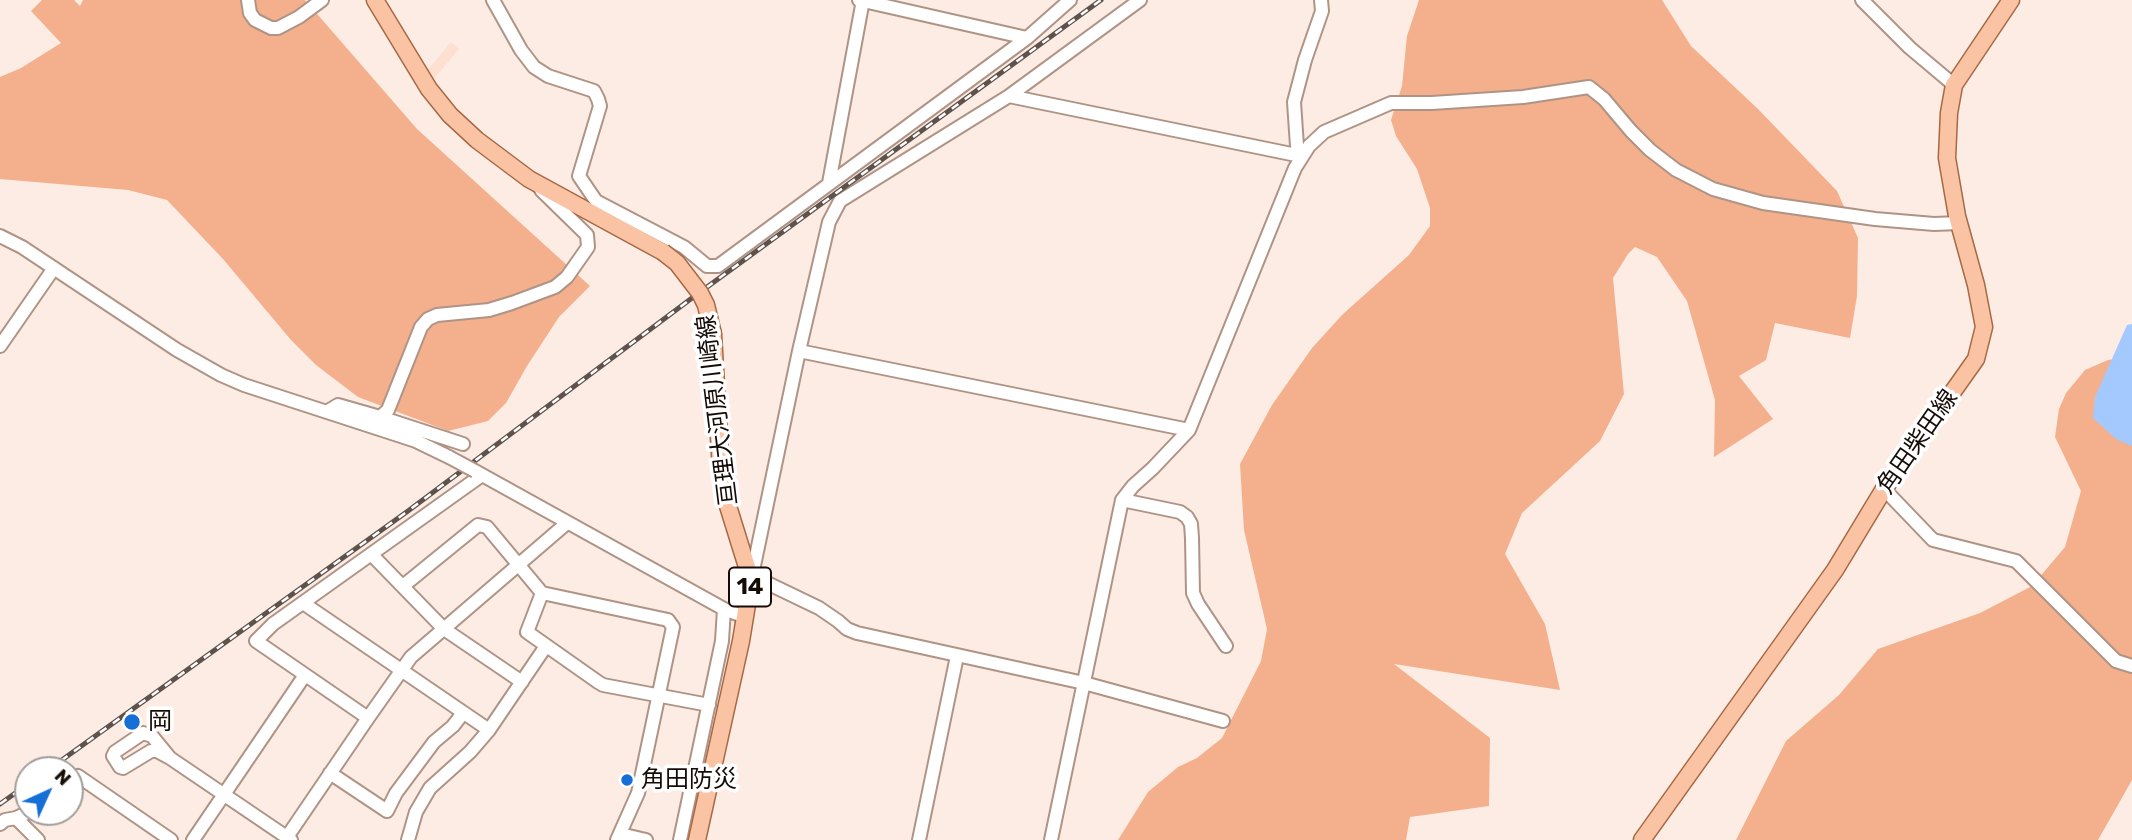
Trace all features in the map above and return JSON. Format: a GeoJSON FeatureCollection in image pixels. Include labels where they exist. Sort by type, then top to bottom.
{"type":"FeatureCollection","features":[{"type":"Feature","properties":{"kind":"main road","name":"亘理大河原川崎線"},"geometry":{"type":"LineString","coordinates":[[376,0],[429,89],[450,115],[529,179],[663,252],[677,263],[706,305],[713,334],[721,471],[728,506],[751,580],[736,613],[697,840]]}},
{"type":"Feature","properties":{"kind":"main road","name":"角田柴田線"},"geometry":{"type":"LineString","coordinates":[[1642,840],[1835,570],[1884,489],[1976,359],[1984,327],[1947,158],[1949,113],[1954,85],[2011,0]]}},
{"type":"Feature","properties":{"kind":"street"},"geometry":{"type":"LineString","coordinates":[[248,0],[250,13],[255,20],[271,28],[278,28],[322,0]]}},
{"type":"Feature","properties":{"kind":"street"},"geometry":{"type":"LineString","coordinates":[[493,0],[521,50],[534,67],[548,76],[594,91],[600,106],[579,176],[596,201],[684,247],[707,266],[718,267],[1027,38],[1070,0]]}},
{"type":"Feature","properties":{"kind":"street"},"geometry":{"type":"LineString","coordinates":[[829,183],[861,0],[1027,38]]}},
{"type":"Feature","properties":{"kind":"street"},"geometry":{"type":"LineString","coordinates":[[1140,0],[1009,96],[840,201],[829,222],[751,580],[765,582],[819,608],[847,629],[857,633],[1084,683],[1223,721]]}},
{"type":"Feature","properties":{"kind":"street"},"geometry":{"type":"LineString","coordinates":[[1301,156],[1297,146],[1294,102],[1322,11],[1321,0]]}},
{"type":"Feature","properties":{"kind":"street"},"geometry":{"type":"LineString","coordinates":[[1862,0],[1910,48],[1954,85]]}},
{"type":"Feature","properties":{"kind":"street"},"geometry":{"type":"LineString","coordinates":[[1051,840],[1122,500],[1189,430],[1301,156],[1325,132],[1391,103],[1524,97],[1590,87],[1650,150],[1676,170],[1713,189],[1763,203],[1875,219],[1934,224],[1960,223]]}},
{"type":"Feature","properties":{"kind":"street"},"geometry":{"type":"LineString","coordinates":[[1009,96],[1301,156]]}},
{"type":"Feature","properties":{"kind":"street"},"geometry":{"type":"LineString","coordinates":[[380,417],[388,410],[421,327],[428,319],[437,315],[489,310],[555,288],[588,247],[587,235],[529,179]]}},
{"type":"Feature","properties":{"kind":"street"},"geometry":{"type":"LineString","coordinates":[[0,236],[22,247],[198,363],[244,384],[416,441],[736,613],[722,640],[680,840]]}},
{"type":"Feature","properties":{"kind":"street"},"geometry":{"type":"LineString","coordinates":[[0,346],[54,268]]}},
{"type":"Feature","properties":{"kind":"street"},"geometry":{"type":"LineString","coordinates":[[799,351],[1189,430]]}},
{"type":"Feature","properties":{"kind":"street"},"geometry":{"type":"LineString","coordinates":[[328,411],[338,405],[463,444]]}},
{"type":"Feature","properties":{"kind":"street"},"geometry":{"type":"LineString","coordinates":[[368,718],[256,641],[263,632],[478,473]]}},
{"type":"Feature","properties":{"kind":"street"},"geometry":{"type":"LineString","coordinates":[[1884,489],[1933,540],[2016,561],[2116,661],[2132,666]]}},
{"type":"Feature","properties":{"kind":"street"},"geometry":{"type":"LineString","coordinates":[[1122,500],[1180,512],[1187,517],[1191,524],[1194,593],[1198,604],[1226,646]]}},
{"type":"Feature","properties":{"kind":"street"},"geometry":{"type":"LineString","coordinates":[[170,758],[289,839],[330,773],[401,670],[418,650],[567,523]]}},
{"type":"Feature","properties":{"kind":"street"},"geometry":{"type":"LineString","coordinates":[[403,586],[478,525],[487,527],[542,593],[668,620],[673,627],[638,793],[618,837],[646,840]]}},
{"type":"Feature","properties":{"kind":"street"},"geometry":{"type":"LineString","coordinates":[[372,554],[444,629],[522,682]]}},
{"type":"Feature","properties":{"kind":"street"},"geometry":{"type":"LineString","coordinates":[[542,593],[527,632],[603,685],[709,705]]}},
{"type":"Feature","properties":{"kind":"street"},"geometry":{"type":"LineString","coordinates":[[303,603],[489,730]]}},
{"type":"Feature","properties":{"kind":"street"},"geometry":{"type":"LineString","coordinates":[[408,840],[416,812],[430,788],[470,752],[489,730],[547,646]]}},
{"type":"Feature","properties":{"kind":"street"},"geometry":{"type":"LineString","coordinates":[[919,840],[957,656]]}},
{"type":"Feature","properties":{"kind":"street"},"geometry":{"type":"LineString","coordinates":[[192,840],[305,675]]}},
{"type":"Feature","properties":{"kind":"street"},"geometry":{"type":"LineString","coordinates":[[330,773],[387,811],[396,793],[435,742],[463,713]]}},
{"type":"Feature","properties":{"kind":"street"},"geometry":{"type":"LineString","coordinates":[[84,780],[171,840]]}},
{"type":"Feature","properties":{"kind":"street"},"geometry":{"type":"LineString","coordinates":[[24,826],[37,840]]}},
{"type":"Feature","properties":{"kind":"shaded area"},"geometry":{"type":"Polygon","coordinates":[[[42,0],[74,0],[80,6],[83,0],[305,0],[417,129],[590,286],[559,317],[506,403],[488,421],[448,431],[358,397],[316,365],[291,340],[223,259],[167,200],[128,190],[0,179],[0,77],[21,68],[61,43],[31,11],[42,0]]]}},
{"type":"Feature","properties":{"kind":"shaded area"},"geometry":{"type":"Polygon","coordinates":[[[1419,0],[1662,0],[1691,46],[1758,109],[1837,191],[1858,238],[1857,296],[1850,338],[1775,323],[1766,360],[1739,376],[1773,419],[1714,457],[1715,400],[1687,301],[1657,257],[1635,247],[1613,278],[1624,394],[1600,441],[1522,513],[1505,554],[1545,624],[1560,690],[1394,664],[1490,738],[1489,806],[1410,817],[1406,840],[1118,840],[1148,792],[1178,767],[1197,758],[1222,738],[1261,661],[1267,629],[1244,530],[1240,464],[1272,405],[1312,348],[1343,314],[1409,255],[1430,226],[1430,208],[1417,169],[1396,136],[1391,120],[1402,86],[1407,36],[1419,0]]]}},
{"type":"Feature","properties":{"kind":"shaded area"},"geometry":{"type":"Polygon","coordinates":[[[451,42],[459,49],[434,79],[425,73],[451,42]]]}},
{"type":"Feature","properties":{"kind":"shaded area"},"geometry":{"type":"Polygon","coordinates":[[[2132,356],[2132,780],[2098,840],[1736,840],[1786,741],[1839,695],[1878,649],[1980,613],[2032,586],[2065,547],[2081,491],[2055,437],[2059,409],[2066,393],[2085,370],[2108,360],[2132,356]]]}},
{"type":"Feature","properties":{"kind":"water"},"geometry":{"type":"Polygon","coordinates":[[[2132,324],[2132,446],[2116,439],[2093,418],[2095,397],[2127,325],[2132,324]]]}},
{"type":"Feature","properties":{"kind":"railway"},"geometry":{"type":"LineString","coordinates":[[67,756],[408,511],[692,298],[1101,0]]}},
{"type":"Feature","properties":{"kind":"railway"},"geometry":{"type":"LineString","coordinates":[[0,804],[14,794]]}},
{"type":"Feature","properties":{"kind":"place","name":"岡"},"geometry":{"type":"Point","coordinates":[132,722]}},
{"type":"Feature","properties":{"kind":"place","name":"角田防災"},"geometry":{"type":"Point","coordinates":[627,780]}}]}
